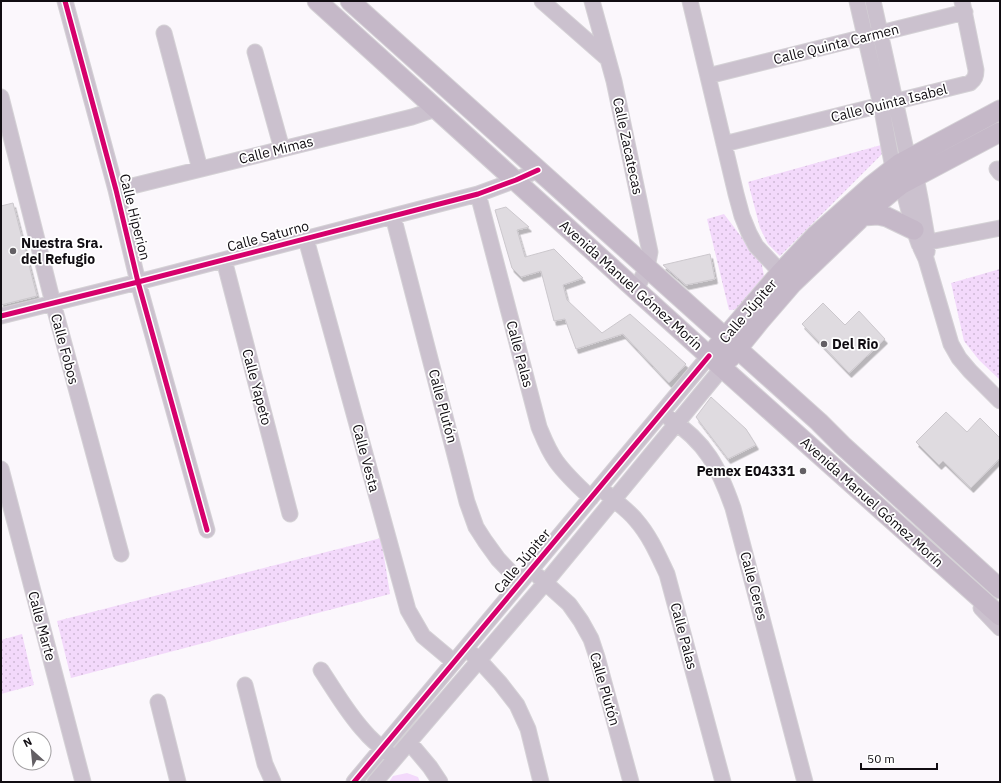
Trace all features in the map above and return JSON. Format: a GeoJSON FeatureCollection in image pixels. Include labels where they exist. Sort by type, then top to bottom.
{"type":"FeatureCollection","features":[{"type":"Feature","properties":{"kind":"main road","name":"Avenida Manuel Gómez Morín"},"geometry":{"type":"LineString","coordinates":[[317,1],[716,362],[1000,616]]}},
{"type":"Feature","properties":{"kind":"main road","name":"Avenida Manuel Gómez Morín"},"geometry":{"type":"LineString","coordinates":[[350,1],[819,422],[847,450],[998,587]]}},
{"type":"Feature","properties":{"kind":"main road","name":"Calle Júpiter"},"geometry":{"type":"LineString","coordinates":[[716,362],[731,343],[760,321],[816,235],[851,203],[900,163],[1000,110]]}},
{"type":"Feature","properties":{"kind":"main road","name":"Calle Júpiter"},"geometry":{"type":"LineString","coordinates":[[731,343],[741,318],[889,194],[909,181],[1000,132]]}},
{"type":"Feature","properties":{"kind":"main road"},"geometry":{"type":"LineString","coordinates":[[863,216],[878,215],[888,217],[920,239]]}},
{"type":"Feature","properties":{"kind":"main road"},"geometry":{"type":"LineString","coordinates":[[697,313],[718,321],[741,318]]}},
{"type":"Feature","properties":{"kind":"main road"},"geometry":{"type":"LineString","coordinates":[[760,321],[754,343],[756,354],[763,373]]}},
{"type":"Feature","properties":{"kind":"street","name":"Calle Hiperion"},"geometry":{"type":"LineString","coordinates":[[65,1],[116,190],[138,282],[207,530]]}},
{"type":"Feature","properties":{"kind":"street"},"geometry":{"type":"LineString","coordinates":[[542,1],[608,59]]}},
{"type":"Feature","properties":{"kind":"street","name":"Calle Zacatecas"},"geometry":{"type":"LineString","coordinates":[[592,1],[614,81],[649,246],[650,256],[647,268],[636,289]]}},
{"type":"Feature","properties":{"kind":"street"},"geometry":{"type":"LineString","coordinates":[[690,1],[742,216],[756,246],[787,278]]}},
{"type":"Feature","properties":{"kind":"street"},"geometry":{"type":"LineString","coordinates":[[857,1],[881,105],[900,163],[909,181],[920,239],[951,344],[959,358],[970,372],[1000,401]]}},
{"type":"Feature","properties":{"kind":"street"},"geometry":{"type":"LineString","coordinates":[[873,1],[896,101],[900,163]]}},
{"type":"Feature","properties":{"kind":"street","name":"Calle Quinta Carmen"},"geometry":{"type":"LineString","coordinates":[[708,76],[881,33],[964,7]]}},
{"type":"Feature","properties":{"kind":"street","name":"Calle Quinta Isabel"},"geometry":{"type":"LineString","coordinates":[[724,144],[970,83],[976,77],[976,70],[964,7]]}},
{"type":"Feature","properties":{"kind":"street"},"geometry":{"type":"LineString","coordinates":[[164,33],[200,168]]}},
{"type":"Feature","properties":{"kind":"street"},"geometry":{"type":"LineString","coordinates":[[255,52],[282,149]]}},
{"type":"Feature","properties":{"kind":"street","name":"Calle Fobos"},"geometry":{"type":"LineString","coordinates":[[1,96],[53,303],[121,554]]}},
{"type":"Feature","properties":{"kind":"street","name":"Calle Mimas"},"geometry":{"type":"LineString","coordinates":[[116,190],[436,109]]}},
{"type":"Feature","properties":{"kind":"street","name":"Calle Saturno"},"geometry":{"type":"LineString","coordinates":[[1,316],[478,194],[538,170]]}},
{"type":"Feature","properties":{"kind":"street","name":"Calle Palas"},"geometry":{"type":"LineString","coordinates":[[478,194],[539,427],[547,447],[571,479],[614,500],[635,519],[646,532],[667,574],[724,782]]}},
{"type":"Feature","properties":{"kind":"street","name":"Calle Plutón"},"geometry":{"type":"LineString","coordinates":[[393,216],[456,454],[467,502],[476,527],[485,541],[498,559],[520,582]]}},
{"type":"Feature","properties":{"kind":"street"},"geometry":{"type":"LineString","coordinates":[[920,239],[1000,228]]}},
{"type":"Feature","properties":{"kind":"street","name":"Calle Vesta"},"geometry":{"type":"LineString","coordinates":[[306,239],[408,610],[423,636],[454,662]]}},
{"type":"Feature","properties":{"kind":"street","name":"Calle Yapeto"},"geometry":{"type":"LineString","coordinates":[[224,260],[290,514]]}},
{"type":"Feature","properties":{"kind":"street","name":"Calle Júpiter"},"geometry":{"type":"LineString","coordinates":[[354,782],[530,569],[662,413],[716,362]]}},
{"type":"Feature","properties":{"kind":"street","name":"Calle Júpiter"},"geometry":{"type":"LineString","coordinates":[[375,782],[546,583],[677,423],[716,362]]}},
{"type":"Feature","properties":{"kind":"street","name":"Calle Ceres"},"geometry":{"type":"LineString","coordinates":[[662,413],[694,436],[713,462],[724,482],[733,508],[806,782]]}},
{"type":"Feature","properties":{"kind":"street","name":"Calle Marte"},"geometry":{"type":"LineString","coordinates":[[1,469],[83,782]]}},
{"type":"Feature","properties":{"kind":"street","name":"Calle Plutón"},"geometry":{"type":"LineString","coordinates":[[530,569],[569,604],[591,639],[631,782]]}},
{"type":"Feature","properties":{"kind":"street"},"geometry":{"type":"LineString","coordinates":[[961,582],[984,612],[1000,628]]}},
{"type":"Feature","properties":{"kind":"street"},"geometry":{"type":"LineString","coordinates":[[465,649],[479,660],[500,683],[517,705],[528,729],[541,782]]}},
{"type":"Feature","properties":{"kind":"street"},"geometry":{"type":"LineString","coordinates":[[321,670],[351,716],[366,734],[395,758]]}},
{"type":"Feature","properties":{"kind":"street"},"geometry":{"type":"LineString","coordinates":[[245,685],[265,764],[273,782]]}},
{"type":"Feature","properties":{"kind":"street"},"geometry":{"type":"LineString","coordinates":[[158,702],[178,782]]}},
{"type":"Feature","properties":{"kind":"street"},"geometry":{"type":"LineString","coordinates":[[409,742],[430,767],[440,782]]}},
{"type":"Feature","properties":{"kind":"shaded area"},"geometry":{"type":"Polygon","coordinates":[[[881,145],[882,154],[780,256],[768,244],[760,228],[748,182],[881,145]]]}},
{"type":"Feature","properties":{"kind":"shaded area"},"geometry":{"type":"Polygon","coordinates":[[[724,214],[762,264],[764,276],[764,278],[736,309],[732,310],[729,310],[707,219],[724,214]]]}},
{"type":"Feature","properties":{"kind":"shaded area"},"geometry":{"type":"Polygon","coordinates":[[[1000,269],[1000,380],[979,360],[964,341],[951,283],[1000,269]]]}},
{"type":"Feature","properties":{"kind":"shaded area"},"geometry":{"type":"Polygon","coordinates":[[[381,538],[390,594],[71,678],[57,621],[381,538]]]}},
{"type":"Feature","properties":{"kind":"shaded area"},"geometry":{"type":"Polygon","coordinates":[[[22,634],[34,685],[1,694],[1,640],[22,634]]]}},
{"type":"Feature","properties":{"kind":"shaded area"},"geometry":{"type":"Polygon","coordinates":[[[407,773],[418,777],[420,782],[389,782],[393,776],[407,773]]]}},
{"type":"Feature","properties":{"kind":"building","name":"Nuestra Sra. del Refugio"},"geometry":{"type":"Polygon","coordinates":[[[13,203],[37,296],[1,305],[1,206],[13,203]]]}},
{"type":"Feature","properties":{"kind":"building"},"geometry":{"type":"Polygon","coordinates":[[[506,207],[529,227],[517,230],[525,257],[554,249],[583,278],[563,285],[567,300],[602,333],[630,314],[686,364],[669,383],[623,334],[576,349],[565,319],[554,321],[541,271],[521,277],[512,268],[495,210],[506,207]]]}},
{"type":"Feature","properties":{"kind":"building"},"geometry":{"type":"Polygon","coordinates":[[[710,254],[715,279],[686,285],[663,265],[710,254]]]}},
{"type":"Feature","properties":{"kind":"building"},"geometry":{"type":"Polygon","coordinates":[[[823,303],[845,325],[859,311],[885,339],[849,373],[802,324],[823,303]]]}},
{"type":"Feature","properties":{"kind":"building"},"geometry":{"type":"Polygon","coordinates":[[[711,397],[746,429],[756,445],[728,459],[696,417],[711,397]]]}},
{"type":"Feature","properties":{"kind":"building"},"geometry":{"type":"Polygon","coordinates":[[[946,412],[967,432],[980,418],[1000,438],[1000,458],[971,488],[943,461],[939,465],[916,442],[946,412]]]}},
{"type":"Feature","properties":{"kind":"cycle path"},"geometry":{"type":"LineString","coordinates":[[65,1],[116,190],[138,282],[207,530]]}},
{"type":"Feature","properties":{"kind":"cycle path"},"geometry":{"type":"LineString","coordinates":[[1,316],[478,194],[538,170]]}},
{"type":"Feature","properties":{"kind":"cycle path"},"geometry":{"type":"LineString","coordinates":[[354,782],[709,356]]}},
{"type":"Feature","properties":{"kind":"place","name":"Nuestra Sra. del Refugio"},"geometry":{"type":"Point","coordinates":[13,251]}},
{"type":"Feature","properties":{"kind":"place","name":"Del Rio"},"geometry":{"type":"Point","coordinates":[824,344]}},
{"type":"Feature","properties":{"kind":"place","name":"Pemex E04331"},"geometry":{"type":"Point","coordinates":[803,471]}}]}
